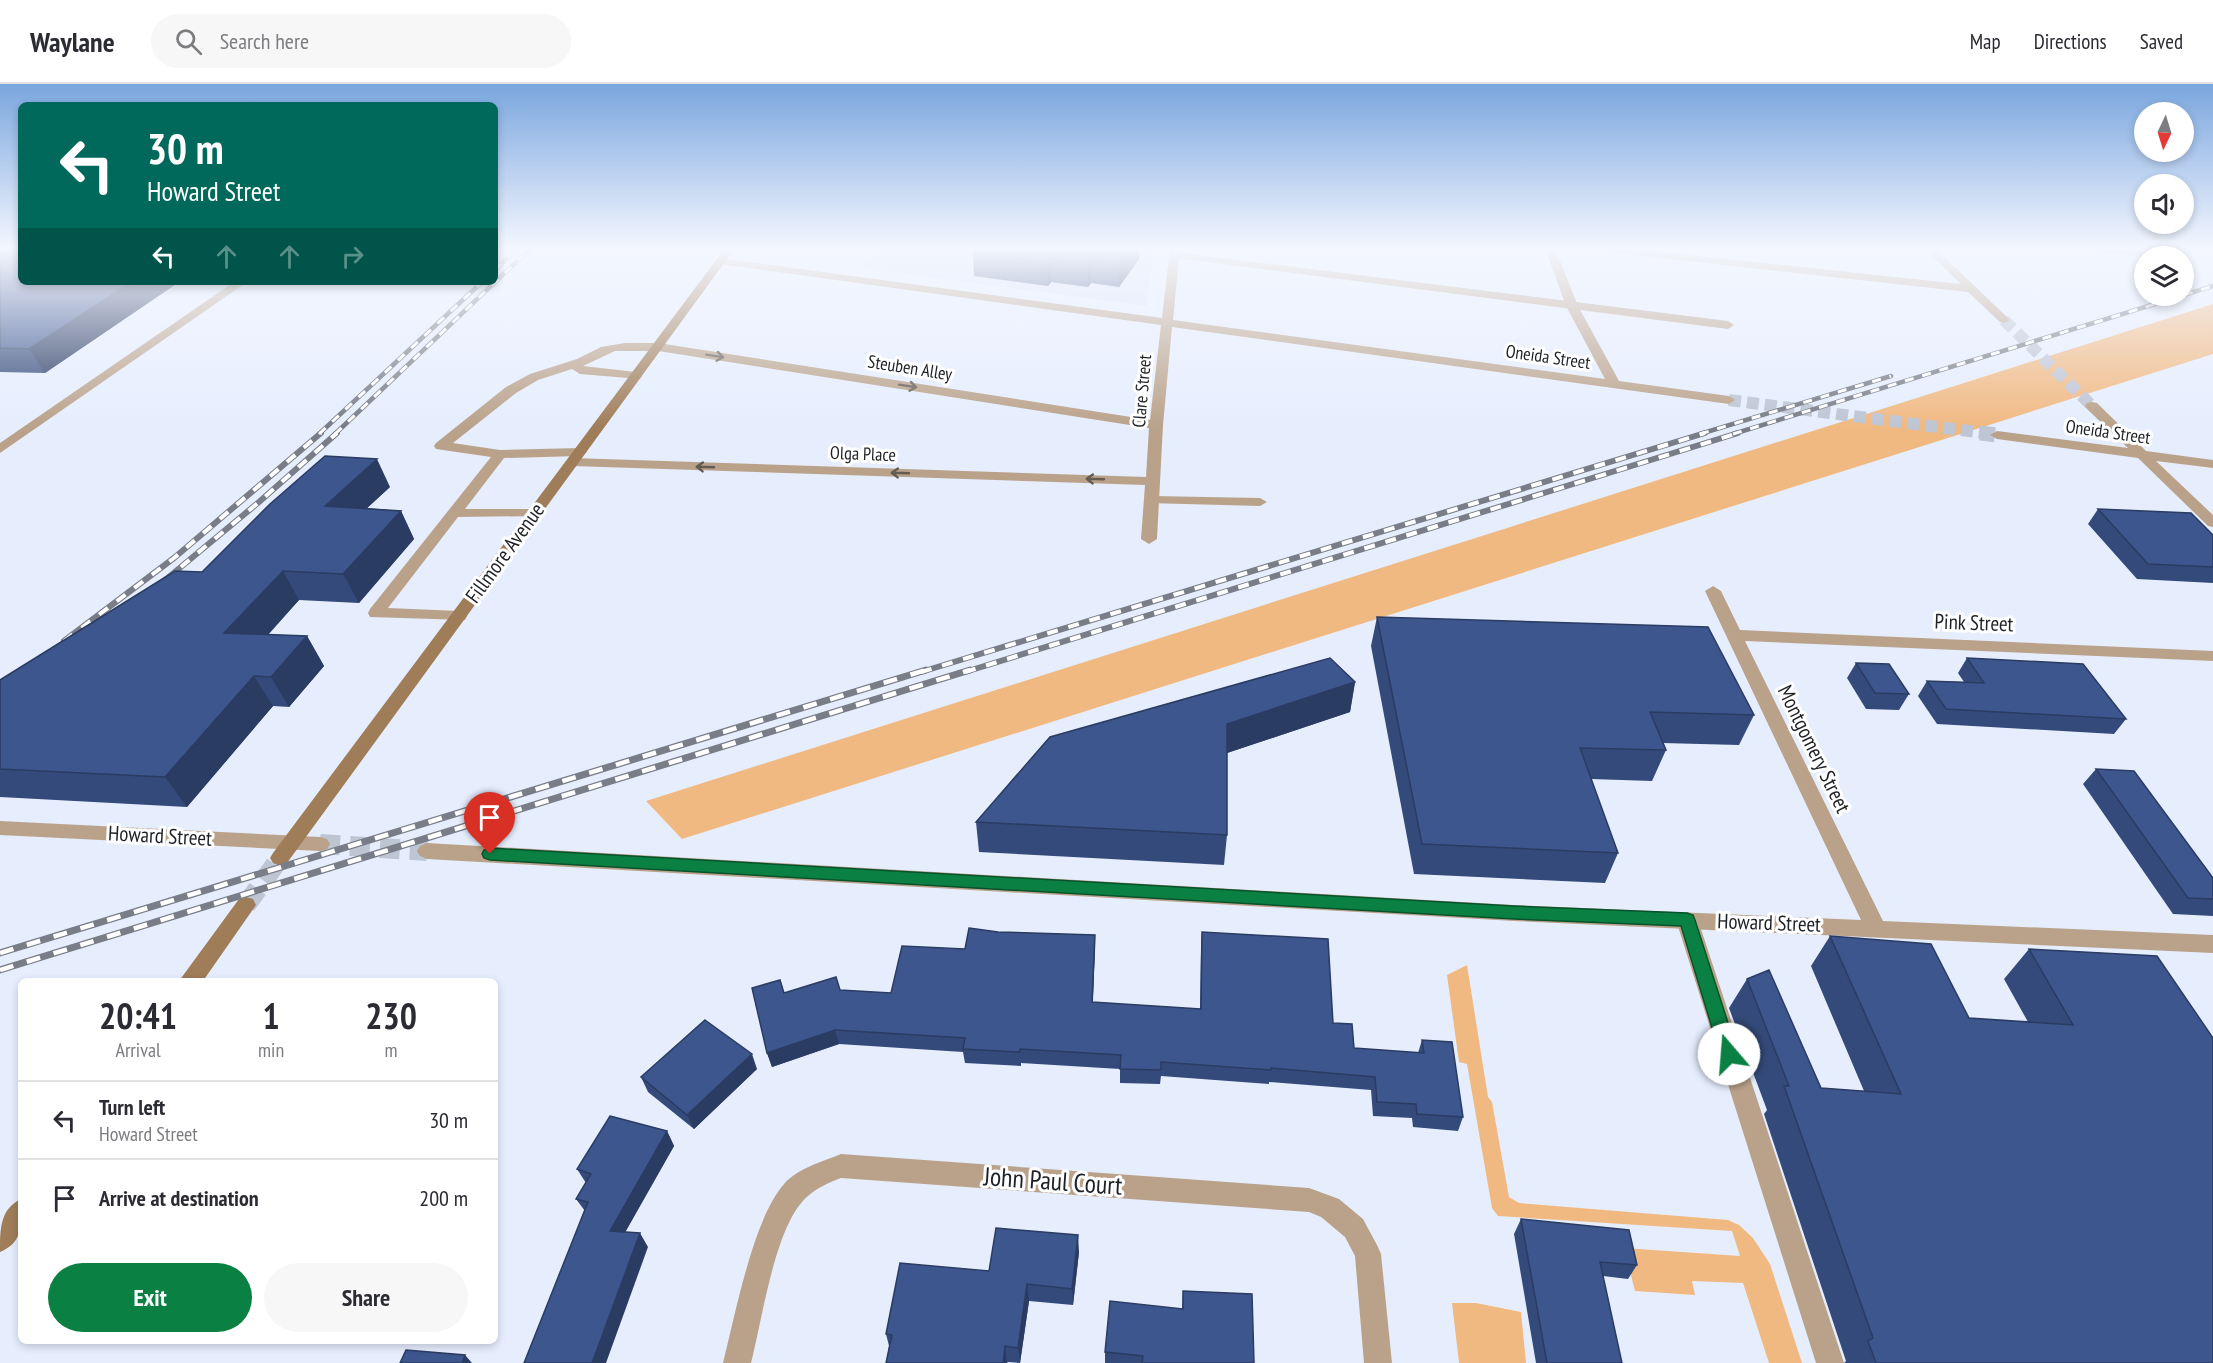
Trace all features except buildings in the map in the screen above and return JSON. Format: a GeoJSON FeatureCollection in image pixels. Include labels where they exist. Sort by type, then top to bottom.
{"type":"FeatureCollection","features":[{"type":"Feature","properties":{"kind":"street"},"geometry":{"type":"LineString","coordinates":[[0,449],[204,308]]}},
{"type":"Feature","properties":{"kind":"street","name":"Fillmore Avenue"},"geometry":{"type":"LineString","coordinates":[[286,850],[686,308]]}},
{"type":"Feature","properties":{"kind":"street","name":"Oneida Street"},"geometry":{"type":"LineString","coordinates":[[1063,308],[1729,400]]}},
{"type":"Feature","properties":{"kind":"street","name":"Clare Street"},"geometry":{"type":"LineString","coordinates":[[1149,539],[1156,425],[1169,308]]}},
{"type":"Feature","properties":{"kind":"street"},"geometry":{"type":"LineString","coordinates":[[1573,308],[1614,384]]}},
{"type":"Feature","properties":{"kind":"street"},"geometry":{"type":"LineString","coordinates":[[1586,308],[1728,325]]}},
{"type":"Feature","properties":{"kind":"street"},"geometry":{"type":"LineString","coordinates":[[1991,308],[2004,320]]}},
{"type":"Feature","properties":{"kind":"street","name":"Steuben Alley"},"geometry":{"type":"LineString","coordinates":[[580,362],[594,352],[618,346],[658,347],[1156,425]]}},
{"type":"Feature","properties":{"kind":"street"},"geometry":{"type":"LineString","coordinates":[[580,362],[576,365],[580,370],[636,376]]}},
{"type":"Feature","properties":{"kind":"street","name":"Olga Place"},"geometry":{"type":"LineString","coordinates":[[580,362],[534,377],[511,390],[441,446],[500,454],[1153,481]]}},
{"type":"Feature","properties":{"kind":"street"},"geometry":{"type":"LineString","coordinates":[[2092,406],[2213,523]]}},
{"type":"Feature","properties":{"kind":"street","name":"Oneida Street"},"geometry":{"type":"LineString","coordinates":[[1997,435],[2213,464]]}},
{"type":"Feature","properties":{"kind":"street"},"geometry":{"type":"LineString","coordinates":[[459,616],[376,613],[500,454]]}},
{"type":"Feature","properties":{"kind":"street"},"geometry":{"type":"LineString","coordinates":[[1152,500],[1260,502]]}},
{"type":"Feature","properties":{"kind":"street"},"geometry":{"type":"LineString","coordinates":[[454,513],[535,513]]}},
{"type":"Feature","properties":{"kind":"street","name":"Montgomery Street"},"geometry":{"type":"LineString","coordinates":[[1713,591],[1875,927]]}},
{"type":"Feature","properties":{"kind":"street","name":"Pink Street"},"geometry":{"type":"LineString","coordinates":[[1733,635],[2213,656]]}},
{"type":"Feature","properties":{"kind":"street","name":"Howard Street"},"geometry":{"type":"LineString","coordinates":[[0,828],[286,850],[320,844]]}},
{"type":"Feature","properties":{"kind":"street","name":"Howard Street"},"geometry":{"type":"LineString","coordinates":[[427,851],[1514,913],[1875,927],[2213,944]]}},
{"type":"Feature","properties":{"kind":"street"},"geometry":{"type":"LineString","coordinates":[[192,978],[246,904]]}},
{"type":"Feature","properties":{"kind":"street"},"geometry":{"type":"LineString","coordinates":[[1687,920],[1830,1363]]}},
{"type":"Feature","properties":{"kind":"street"},"geometry":{"type":"LineString","coordinates":[[2144,940],[2163,967]]}},
{"type":"Feature","properties":{"kind":"street","name":"John Paul Court"},"geometry":{"type":"LineString","coordinates":[[737,1363],[776,1218],[798,1189],[816,1175],[842,1166],[1309,1200],[1330,1208],[1354,1228],[1368,1254],[1378,1363]]}},
{"type":"Feature","properties":{"kind":"street"},"geometry":{"type":"LineString","coordinates":[[0,1239],[18,1215]]}},
{"type":"Feature","properties":{"kind":"shaded area"},"geometry":{"type":"Polygon","coordinates":[[[2201,308],[2213,308],[2213,354],[682,839],[646,801],[2201,308]]]}},
{"type":"Feature","properties":{"kind":"shaded area"},"geometry":{"type":"Polygon","coordinates":[[[1467,965],[1488,1097],[1492,1102],[1509,1197],[1519,1203],[1728,1220],[1739,1225],[1753,1238],[1770,1264],[1802,1363],[1769,1363],[1743,1283],[1692,1281],[1695,1295],[1635,1291],[1624,1248],[1740,1256],[1732,1231],[1498,1216],[1492,1208],[1467,1064],[1459,1062],[1447,975],[1467,965]]]}},
{"type":"Feature","properties":{"kind":"shaded area"},"geometry":{"type":"Polygon","coordinates":[[[1452,1303],[1476,1303],[1521,1312],[1526,1363],[1459,1363],[1452,1303]]]}},
{"type":"Feature","properties":{"kind":"tunnel"},"geometry":{"type":"LineString","coordinates":[[2004,320],[2092,406]]}},
{"type":"Feature","properties":{"kind":"tunnel"},"geometry":{"type":"LineString","coordinates":[[1729,400],[1992,434]]}},
{"type":"Feature","properties":{"kind":"tunnel"},"geometry":{"type":"LineString","coordinates":[[1980,433],[1997,435]]}},
{"type":"Feature","properties":{"kind":"tunnel"},"geometry":{"type":"LineString","coordinates":[[320,844],[427,851]]}},
{"type":"Feature","properties":{"kind":"tunnel"},"geometry":{"type":"LineString","coordinates":[[246,905],[280,858]]}},
{"type":"Feature","properties":{"kind":"railway"},"geometry":{"type":"LineString","coordinates":[[319,434],[454,308]]}},
{"type":"Feature","properties":{"kind":"railway"},"geometry":{"type":"LineString","coordinates":[[335,434],[468,308]]}},
{"type":"Feature","properties":{"kind":"railway"},"geometry":{"type":"LineString","coordinates":[[1733,434],[2143,308]]}},
{"type":"Feature","properties":{"kind":"railway"},"geometry":{"type":"LineString","coordinates":[[1700,434],[1891,376]]}},
{"type":"Feature","properties":{"kind":"railway"},"geometry":{"type":"LineString","coordinates":[[64,641],[174,558],[321,433]]}},
{"type":"Feature","properties":{"kind":"railway"},"geometry":{"type":"LineString","coordinates":[[164,581],[337,433]]}},
{"type":"Feature","properties":{"kind":"railway"},"geometry":{"type":"LineString","coordinates":[[921,672],[1705,433]]}},
{"type":"Feature","properties":{"kind":"railway"},"geometry":{"type":"LineString","coordinates":[[965,672],[1738,433]]}},
{"type":"Feature","properties":{"kind":"railway"},"geometry":{"type":"LineString","coordinates":[[0,953],[926,670]]}},
{"type":"Feature","properties":{"kind":"railway"},"geometry":{"type":"LineString","coordinates":[[0,970],[970,670]]}},
{"type":"Feature","properties":{"kind":"route"},"geometry":{"type":"LineString","coordinates":[[490,854],[1514,913],[1687,920],[1729,1054]]}}]}
